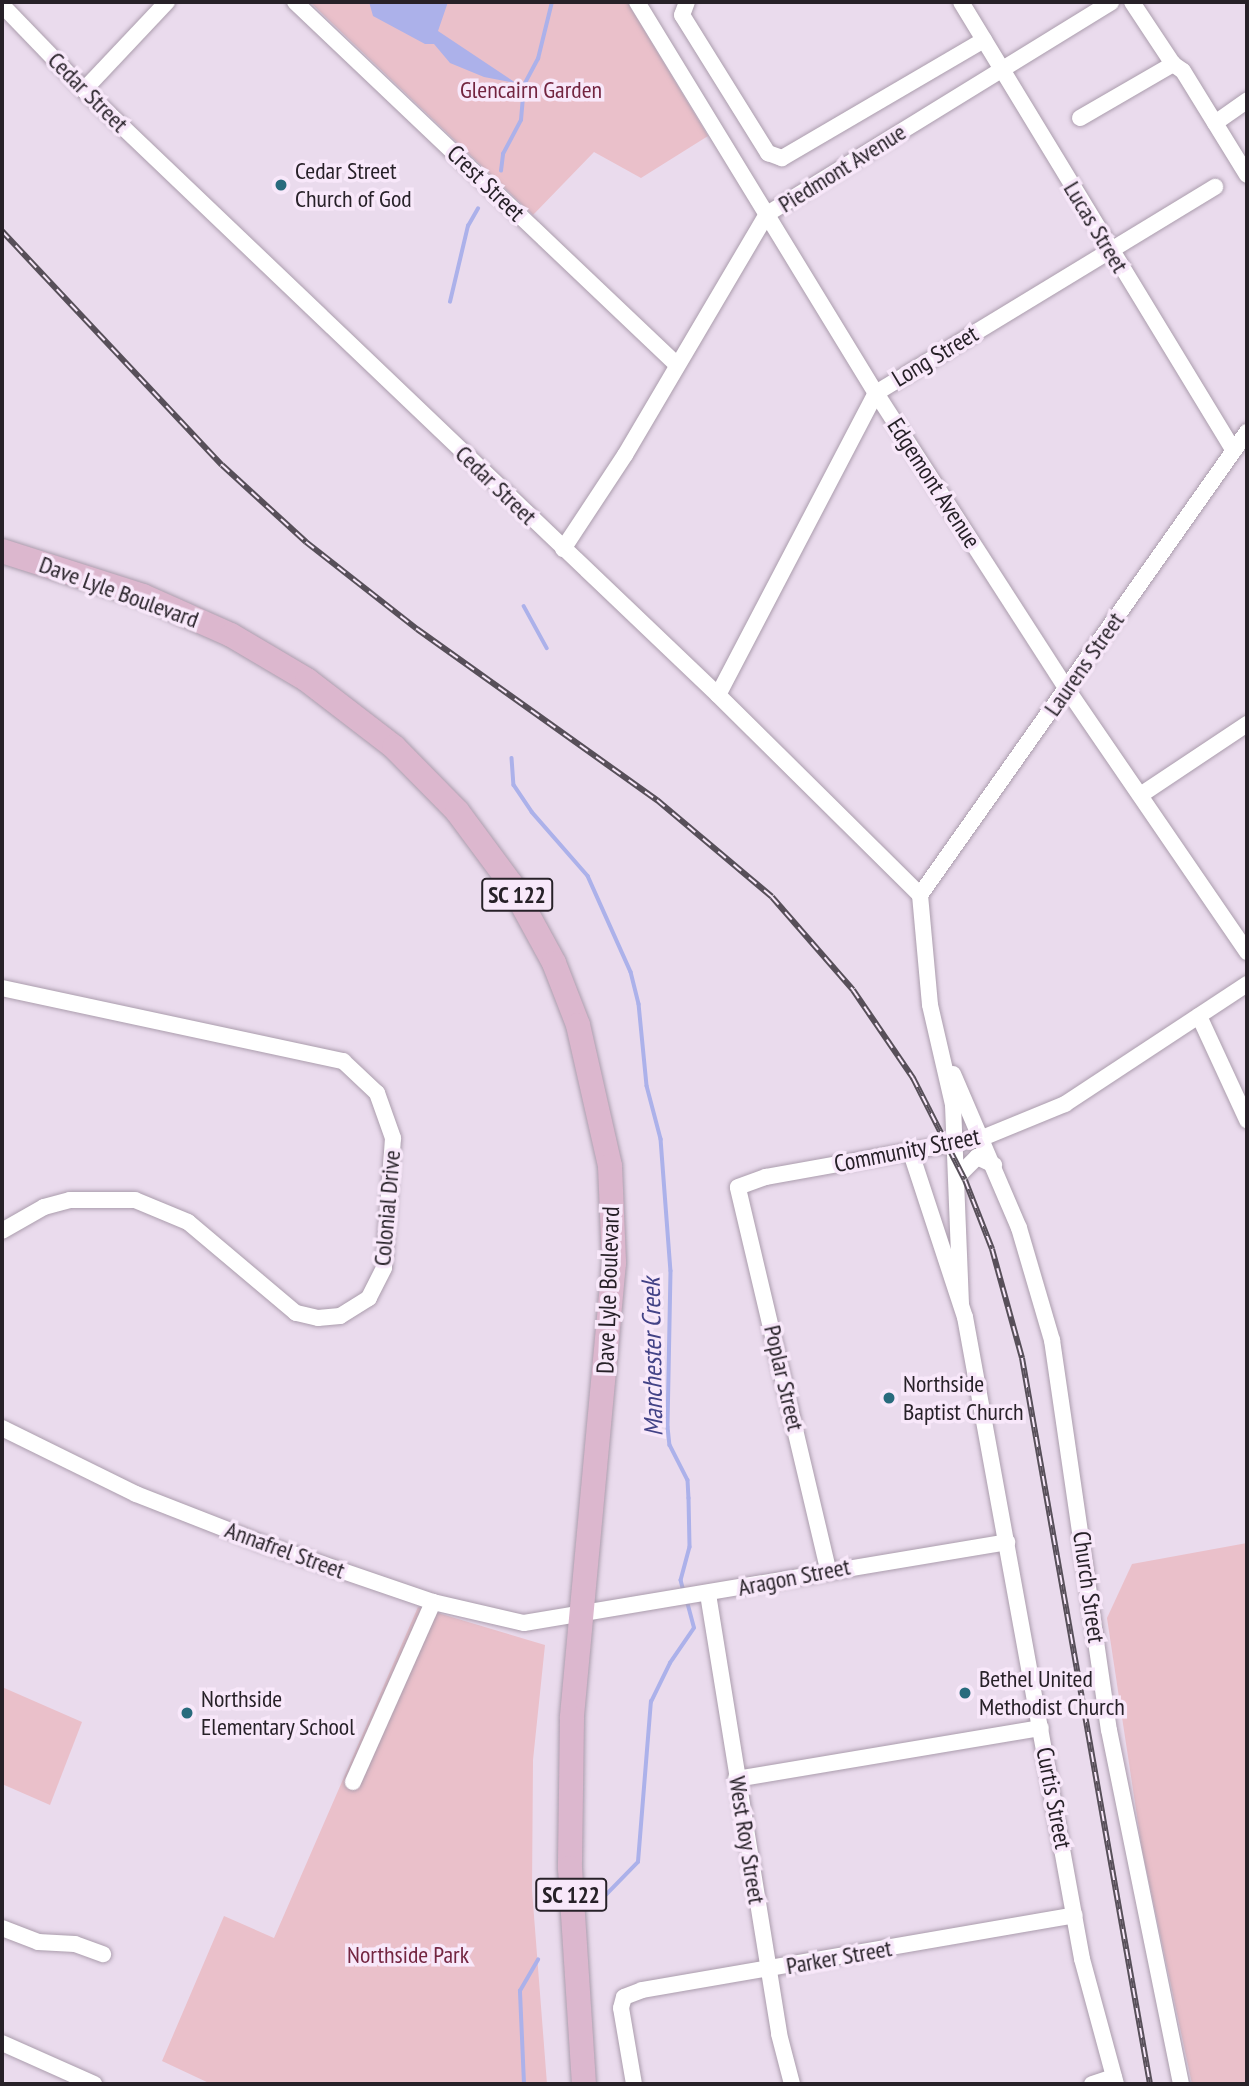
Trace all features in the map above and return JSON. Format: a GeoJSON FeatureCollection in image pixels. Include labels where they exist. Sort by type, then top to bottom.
{"type":"FeatureCollection","features":[{"type":"Feature","properties":{"kind":"main road","name":"Dave Lyle Boulevard"},"geometry":{"type":"LineString","coordinates":[[2,551],[183,612],[269,657],[334,699],[394,747],[457,811],[534,923],[578,1025],[592,1071],[610,1166],[614,1214],[611,1311],[572,1718],[569,1868],[584,2084]]}},
{"type":"Feature","properties":{"kind":"street"},"geometry":{"type":"LineString","coordinates":[[84,90],[167,2]]}},
{"type":"Feature","properties":{"kind":"street","name":"Crest Street"},"geometry":{"type":"LineString","coordinates":[[295,2],[676,363]]}},
{"type":"Feature","properties":{"kind":"street","name":"Edgemont Avenue"},"geometry":{"type":"LineString","coordinates":[[637,2],[876,393],[1067,689],[1142,794],[1247,952]]}},
{"type":"Feature","properties":{"kind":"street"},"geometry":{"type":"LineString","coordinates":[[687,2],[682,15],[768,153],[782,158],[984,40]]}},
{"type":"Feature","properties":{"kind":"street","name":"Lucas Street"},"geometry":{"type":"LineString","coordinates":[[961,2],[1108,250],[1234,452]]}},
{"type":"Feature","properties":{"kind":"street"},"geometry":{"type":"LineString","coordinates":[[1132,2],[1173,64],[1183,71],[1247,175]]}},
{"type":"Feature","properties":{"kind":"street","name":"Piedmont Avenue"},"geometry":{"type":"LineString","coordinates":[[563,549],[625,455],[676,363],[766,215],[1102,4]]}},
{"type":"Feature","properties":{"kind":"street","name":"Cedar Street"},"geometry":{"type":"LineString","coordinates":[[2,5],[84,90],[718,695],[920,895]]}},
{"type":"Feature","properties":{"kind":"street"},"geometry":{"type":"LineString","coordinates":[[1080,118],[1173,64]]}},
{"type":"Feature","properties":{"kind":"street"},"geometry":{"type":"LineString","coordinates":[[1215,123],[1247,102]]}},
{"type":"Feature","properties":{"kind":"street","name":"Long Street"},"geometry":{"type":"LineString","coordinates":[[718,695],[876,393],[1215,187]]}},
{"type":"Feature","properties":{"kind":"street","name":"Laurens Street"},"geometry":{"type":"LineString","coordinates":[[920,895],[1247,432]]}},
{"type":"Feature","properties":{"kind":"street"},"geometry":{"type":"LineString","coordinates":[[1142,794],[1247,724]]}},
{"type":"Feature","properties":{"kind":"street","name":"Curtis Street"},"geometry":{"type":"LineString","coordinates":[[920,895],[929,994],[953,1105],[961,1304]]}},
{"type":"Feature","properties":{"kind":"street","name":"Community Street"},"geometry":{"type":"LineString","coordinates":[[738,1187],[766,1177],[982,1138],[1065,1104],[1247,985]]}},
{"type":"Feature","properties":{"kind":"street","name":"Colonial Drive"},"geometry":{"type":"LineString","coordinates":[[2,988],[343,1061],[377,1093],[393,1138],[384,1268],[369,1298],[340,1316],[318,1318],[296,1313],[187,1222],[135,1200],[85,1197],[57,1203],[2,1231]]}},
{"type":"Feature","properties":{"kind":"street"},"geometry":{"type":"LineString","coordinates":[[1199,1016],[1247,1120]]}},
{"type":"Feature","properties":{"kind":"street","name":"Church Street"},"geometry":{"type":"LineString","coordinates":[[944,1055],[994,1165],[1026,1248],[1052,1340],[1111,1744],[1181,2084]]}},
{"type":"Feature","properties":{"kind":"street"},"geometry":{"type":"LineString","coordinates":[[953,1105],[965,1131],[982,1138],[964,1156],[956,1178]]}},
{"type":"Feature","properties":{"kind":"street","name":"Curtis Street"},"geometry":{"type":"LineString","coordinates":[[910,1150],[961,1304],[1075,1915],[1115,2080]]}},
{"type":"Feature","properties":{"kind":"street"},"geometry":{"type":"LineString","coordinates":[[956,1178],[977,1157],[994,1165]]}},
{"type":"Feature","properties":{"kind":"street","name":"Poplar Street"},"geometry":{"type":"LineString","coordinates":[[738,1187],[828,1569]]}},
{"type":"Feature","properties":{"kind":"street"},"geometry":{"type":"LineString","coordinates":[[2,1420],[7,1431]]}},
{"type":"Feature","properties":{"kind":"street","name":"Annafrel Street"},"geometry":{"type":"LineString","coordinates":[[7,1431],[161,1504],[433,1602],[524,1623],[582,1614]]}},
{"type":"Feature","properties":{"kind":"street","name":"Aragon Street"},"geometry":{"type":"LineString","coordinates":[[582,1614],[693,1596],[828,1569],[1007,1542]]}},
{"type":"Feature","properties":{"kind":"street","name":"West Roy Street"},"geometry":{"type":"LineString","coordinates":[[693,1596],[736,1779],[768,1969],[792,2084]]}},
{"type":"Feature","properties":{"kind":"street"},"geometry":{"type":"LineString","coordinates":[[353,1782],[433,1602]]}},
{"type":"Feature","properties":{"kind":"street"},"geometry":{"type":"LineString","coordinates":[[736,1779],[1041,1728]]}},
{"type":"Feature","properties":{"kind":"street","name":"Parker Street"},"geometry":{"type":"LineString","coordinates":[[634,2084],[623,2018],[624,1997],[642,1990],[1075,1915]]}},
{"type":"Feature","properties":{"kind":"street"},"geometry":{"type":"LineString","coordinates":[[2,1927],[38,1942],[75,1944],[103,1954]]}},
{"type":"Feature","properties":{"kind":"street"},"geometry":{"type":"LineString","coordinates":[[2,2043],[94,2084]]}},
{"type":"Feature","properties":{"kind":"street"},"geometry":{"type":"LineString","coordinates":[[1092,2084],[1115,2080]]}},
{"type":"Feature","properties":{"kind":"green space","name":"Glencairn Garden"},"geometry":{"type":"Polygon","coordinates":[[[310,2],[627,2],[708,136],[641,178],[594,152],[533,215],[310,2]]]}},
{"type":"Feature","properties":{"kind":"green space"},"geometry":{"type":"Polygon","coordinates":[[[1247,1543],[1247,2084],[1192,2084],[1142,1849],[1107,1618],[1132,1564],[1247,1543]]]}},
{"type":"Feature","properties":{"kind":"green space","name":"Northside Park"},"geometry":{"type":"Polygon","coordinates":[[[418,1607],[545,1645],[533,1760],[532,1890],[547,2084],[211,2084],[162,2061],[224,1916],[274,1938],[418,1607]]]}},
{"type":"Feature","properties":{"kind":"green space"},"geometry":{"type":"Polygon","coordinates":[[[2,1687],[82,1722],[50,1805],[2,1784],[2,1687]]]}},
{"type":"Feature","properties":{"kind":"water"},"geometry":{"type":"Polygon","coordinates":[[[369,2],[448,2],[438,31],[516,83],[484,77],[450,63],[434,44],[425,44],[373,16],[369,2]]]}},
{"type":"Feature","properties":{"kind":"waterway"},"geometry":{"type":"LineString","coordinates":[[501,171],[503,154],[521,120],[524,85],[538,59],[552,2]]}},
{"type":"Feature","properties":{"kind":"waterway"},"geometry":{"type":"LineString","coordinates":[[450,302],[468,226],[478,209]]}},
{"type":"Feature","properties":{"kind":"waterway"},"geometry":{"type":"LineString","coordinates":[[524,606],[547,648]]}},
{"type":"Feature","properties":{"kind":"waterway","name":"Manchester Creek"},"geometry":{"type":"LineString","coordinates":[[512,758],[514,785],[532,812],[588,876],[631,972],[639,1004],[647,1086],[661,1139],[671,1271],[668,1427],[670,1445],[688,1480],[690,1547],[681,1580],[684,1592]]}},
{"type":"Feature","properties":{"kind":"waterway","name":"Manchester Creek"},"geometry":{"type":"LineString","coordinates":[[600,1901],[638,1862],[651,1702],[670,1663],[694,1628],[686,1599]]}},
{"type":"Feature","properties":{"kind":"waterway","name":"Manchester Creek"},"geometry":{"type":"LineString","coordinates":[[524,2084],[520,1991],[538,1960]]}},
{"type":"Feature","properties":{"kind":"railway"},"geometry":{"type":"LineString","coordinates":[[2,231],[222,465],[306,542],[417,629],[657,800],[772,897],[853,990],[913,1078],[965,1180],[992,1249],[1022,1358],[1150,2084]]}},
{"type":"Feature","properties":{"kind":"place","name":"Cedar Street Church of God"},"geometry":{"type":"Point","coordinates":[281,185]}},
{"type":"Feature","properties":{"kind":"place","name":"Northside Baptist Church"},"geometry":{"type":"Point","coordinates":[889,1398]}},
{"type":"Feature","properties":{"kind":"place","name":"Bethel United Methodist Church"},"geometry":{"type":"Point","coordinates":[965,1693]}},
{"type":"Feature","properties":{"kind":"place","name":"Northside Elementary School"},"geometry":{"type":"Point","coordinates":[187,1713]}}]}
